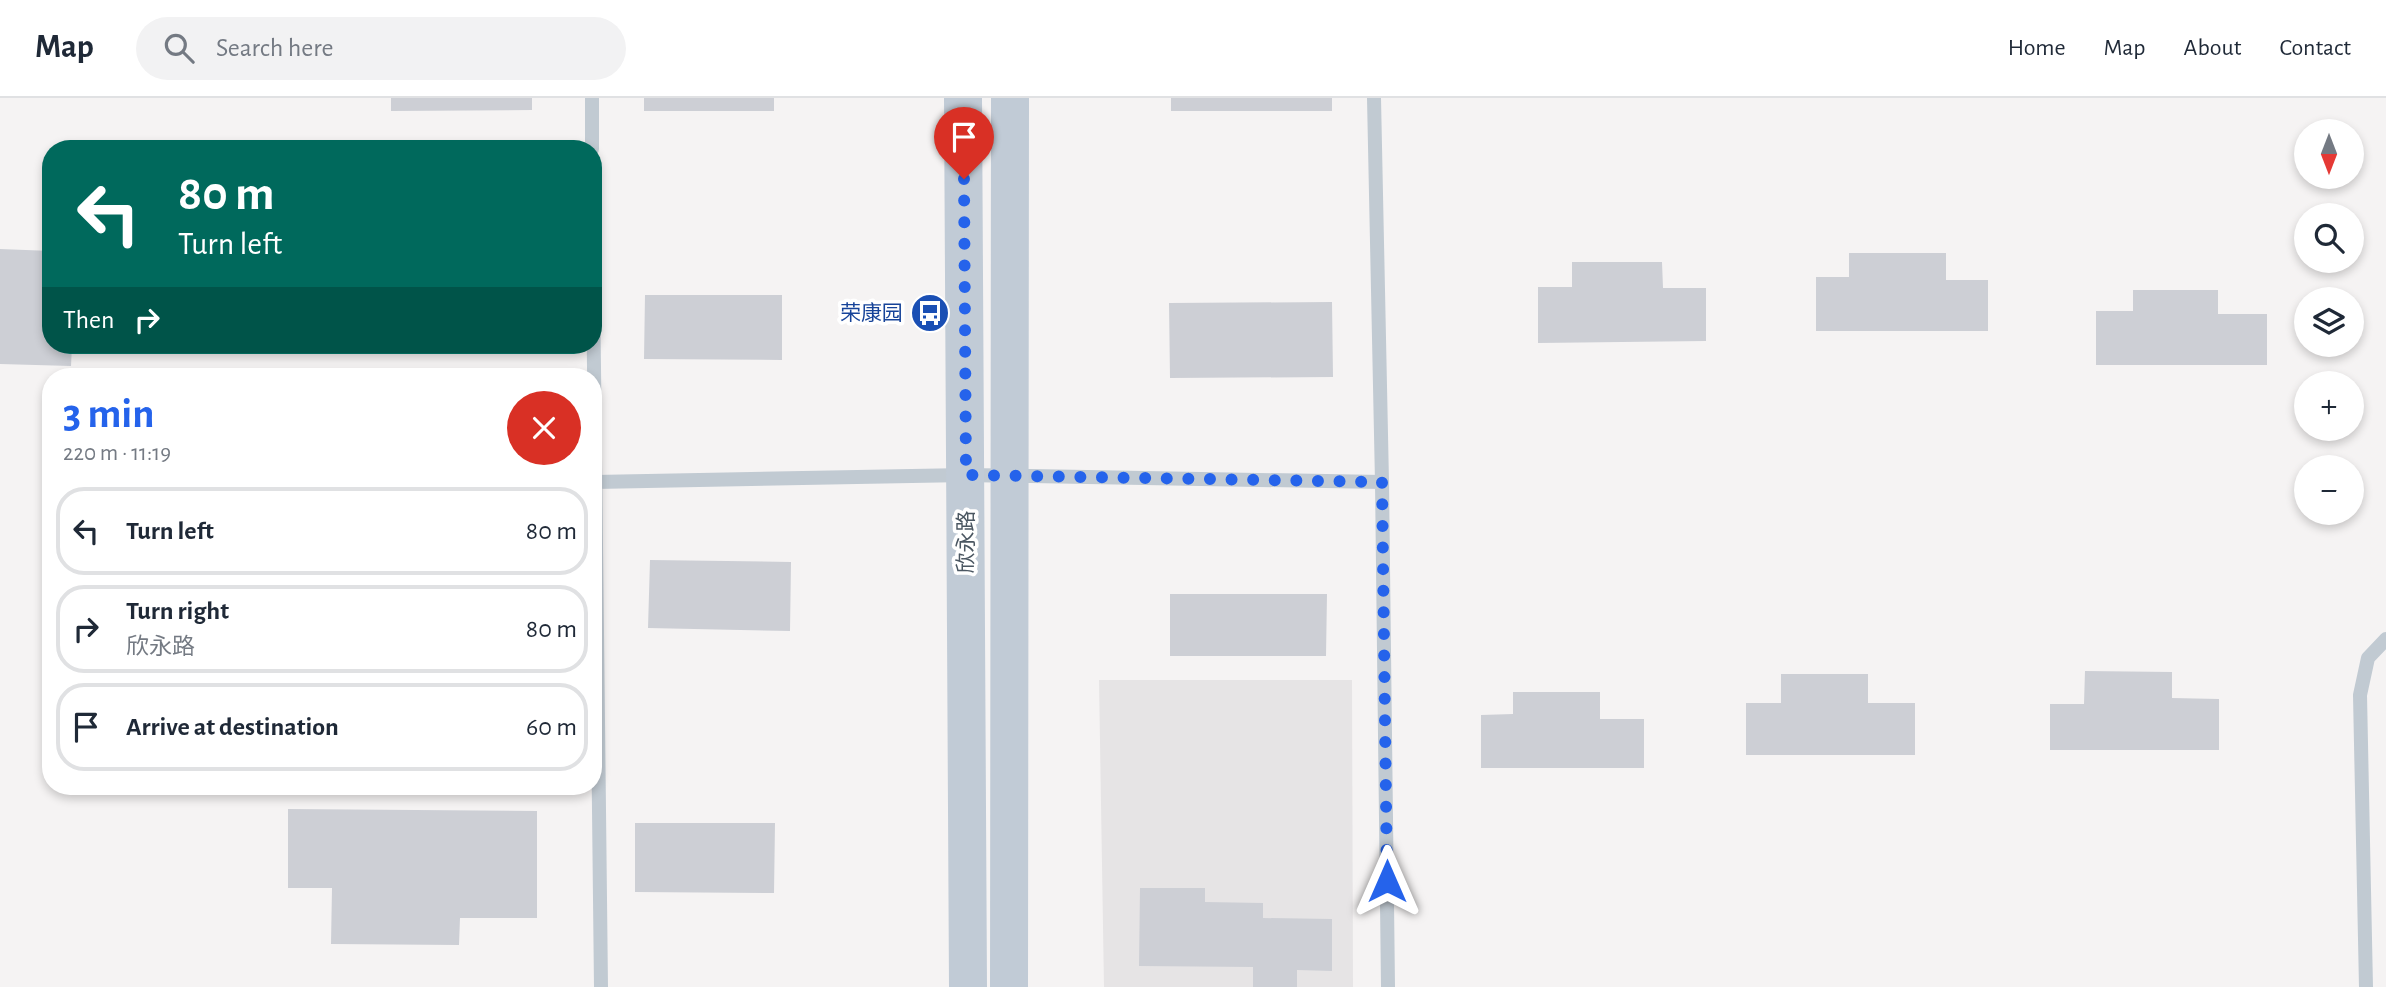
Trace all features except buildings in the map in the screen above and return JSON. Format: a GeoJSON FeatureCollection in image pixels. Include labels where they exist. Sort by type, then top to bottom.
{"type":"FeatureCollection","features":[{"type":"Feature","properties":{"kind":"street","name":"欣永路"},"geometry":{"type":"LineString","coordinates":[[963,98],[968,987]]}},
{"type":"Feature","properties":{"kind":"street","name":"欣永路"},"geometry":{"type":"LineString","coordinates":[[1009,987],[1010,98]]}},
{"type":"Feature","properties":{"kind":"lane"},"geometry":{"type":"LineString","coordinates":[[592,98],[592,140]]}},
{"type":"Feature","properties":{"kind":"lane"},"geometry":{"type":"LineString","coordinates":[[1374,98],[1388,987]]}},
{"type":"Feature","properties":{"kind":"lane"},"geometry":{"type":"LineString","coordinates":[[602,482],[966,475],[1382,482]]}},
{"type":"Feature","properties":{"kind":"lane"},"geometry":{"type":"LineString","coordinates":[[2366,987],[2360,695],[2368,658],[2386,639]]}},
{"type":"Feature","properties":{"kind":"lane"},"geometry":{"type":"LineString","coordinates":[[599,795],[601,987]]}},
{"type":"Feature","properties":{"kind":"shaded area"},"geometry":{"type":"Polygon","coordinates":[[[1099,680],[1352,680],[1353,987],[1104,987],[1099,680]]]}},
{"type":"Feature","properties":{"kind":"place","name":"荣康园"},"geometry":{"type":"Point","coordinates":[930,313]}},
{"type":"Feature","properties":{"kind":"route"},"geometry":{"type":"LineString","coordinates":[[964,179],[966,475],[1382,482],[1387,881]]}}]}
